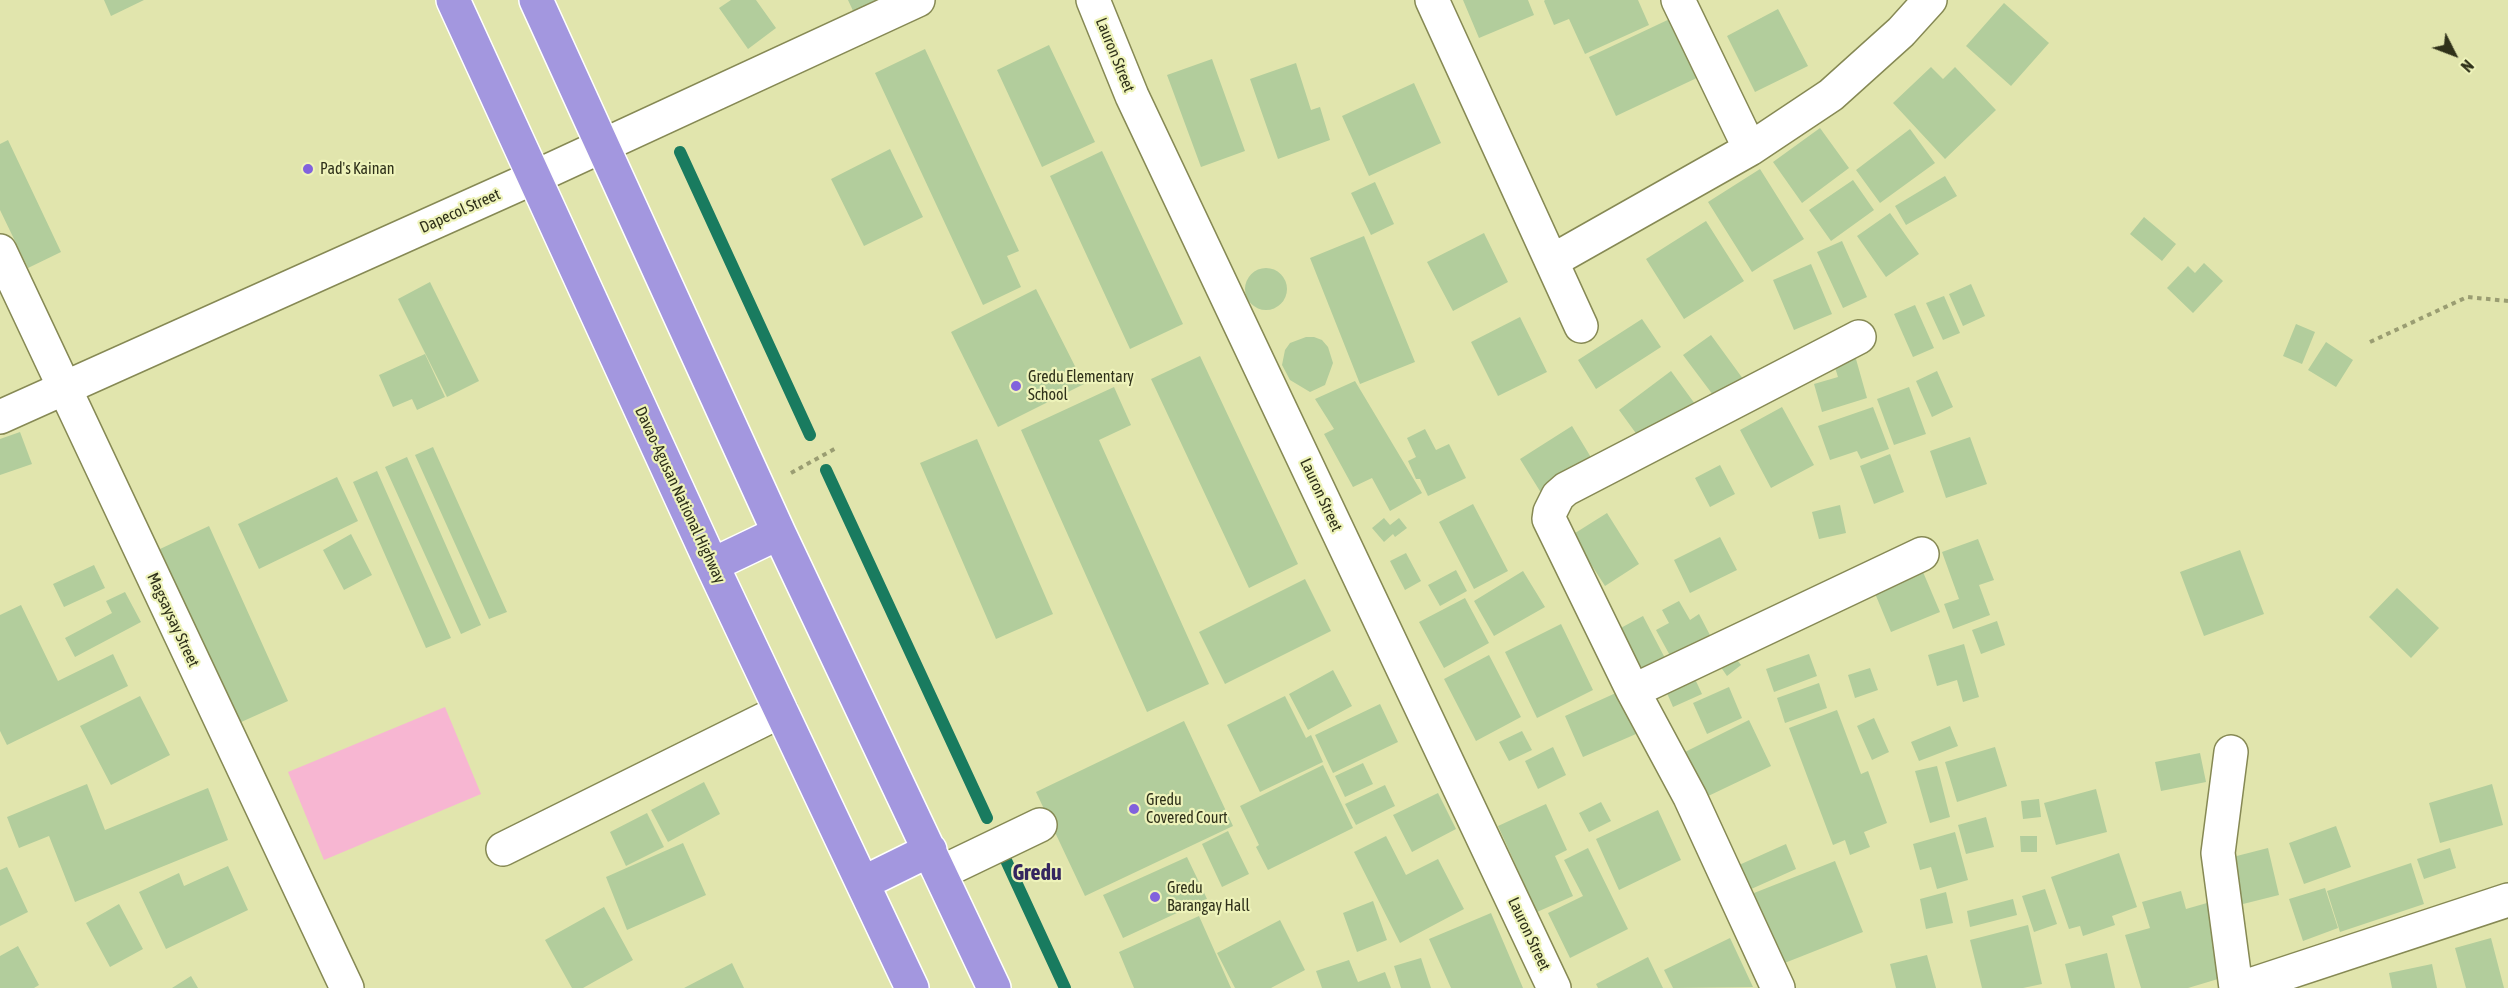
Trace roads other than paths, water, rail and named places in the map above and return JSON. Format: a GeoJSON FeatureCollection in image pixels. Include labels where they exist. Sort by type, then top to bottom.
{"type":"FeatureCollection","features":[{"type":"Feature","properties":{"kind":"highway","name":"Davao-Agusan National Highway"},"geometry":{"type":"LineString","coordinates":[[453,0],[712,565],[912,988]]}},
{"type":"Feature","properties":{"kind":"highway"},"geometry":{"type":"LineString","coordinates":[[536,0],[779,533],[994,988]]}},
{"type":"Feature","properties":{"kind":"highway"},"geometry":{"type":"LineString","coordinates":[[712,565],[779,533]]}},
{"type":"Feature","properties":{"kind":"highway"},"geometry":{"type":"LineString","coordinates":[[863,883],[935,861]]}},
{"type":"Feature","properties":{"kind":"street","name":"Dapecol Street"},"geometry":{"type":"LineString","coordinates":[[0,417],[535,177],[918,0]]}},
{"type":"Feature","properties":{"kind":"street","name":"Lauron Street"},"geometry":{"type":"LineString","coordinates":[[1093,0],[1132,96],[1554,988]]}},
{"type":"Feature","properties":{"kind":"street"},"geometry":{"type":"LineString","coordinates":[[1432,0],[1581,326]]}},
{"type":"Feature","properties":{"kind":"street"},"geometry":{"type":"LineString","coordinates":[[1678,0],[1750,149]]}},
{"type":"Feature","properties":{"kind":"street"},"geometry":{"type":"LineString","coordinates":[[1552,261],[1750,149],[1831,95],[1901,32],[1930,0]]}},
{"type":"Feature","properties":{"kind":"street","name":"Magsaysay Street"},"geometry":{"type":"LineString","coordinates":[[0,251],[347,988]]}},
{"type":"Feature","properties":{"kind":"street"},"geometry":{"type":"LineString","coordinates":[[1778,988],[1690,797],[1633,691],[1549,519],[1552,505],[1566,489],[1858,337]]}},
{"type":"Feature","properties":{"kind":"street"},"geometry":{"type":"LineString","coordinates":[[1633,691],[1922,554]]}},
{"type":"Feature","properties":{"kind":"street"},"geometry":{"type":"LineString","coordinates":[[503,849],[781,711]]}},
{"type":"Feature","properties":{"kind":"street"},"geometry":{"type":"LineString","coordinates":[[2231,752],[2218,853],[2236,988]]}},
{"type":"Feature","properties":{"kind":"street"},"geometry":{"type":"LineString","coordinates":[[935,861],[1040,825]]}},
{"type":"Feature","properties":{"kind":"street"},"geometry":{"type":"LineString","coordinates":[[2241,988],[2508,900]]}},
{"type":"Feature","properties":{"kind":"waterway"},"geometry":{"type":"LineString","coordinates":[[680,152],[810,435]]}},
{"type":"Feature","properties":{"kind":"waterway"},"geometry":{"type":"LineString","coordinates":[[826,470],[987,818]]}},
{"type":"Feature","properties":{"kind":"waterway"},"geometry":{"type":"LineString","coordinates":[[1004,856],[1065,988]]}},
{"type":"Feature","properties":{"kind":"place","name":"Pad's Kainan"},"geometry":{"type":"Point","coordinates":[308,169]}},
{"type":"Feature","properties":{"kind":"place","name":"Gredu Elementary School"},"geometry":{"type":"Point","coordinates":[1016,386]}},
{"type":"Feature","properties":{"kind":"place","name":"Gredu Covered Court"},"geometry":{"type":"Point","coordinates":[1134,809]}},
{"type":"Feature","properties":{"kind":"place","name":"Gredu Barangay Hall"},"geometry":{"type":"Point","coordinates":[1155,897]}},
{"type":"Feature","properties":{"kind":"district","name":"Gredu"},"geometry":{"type":"Point","coordinates":[1037,873]}}]}
